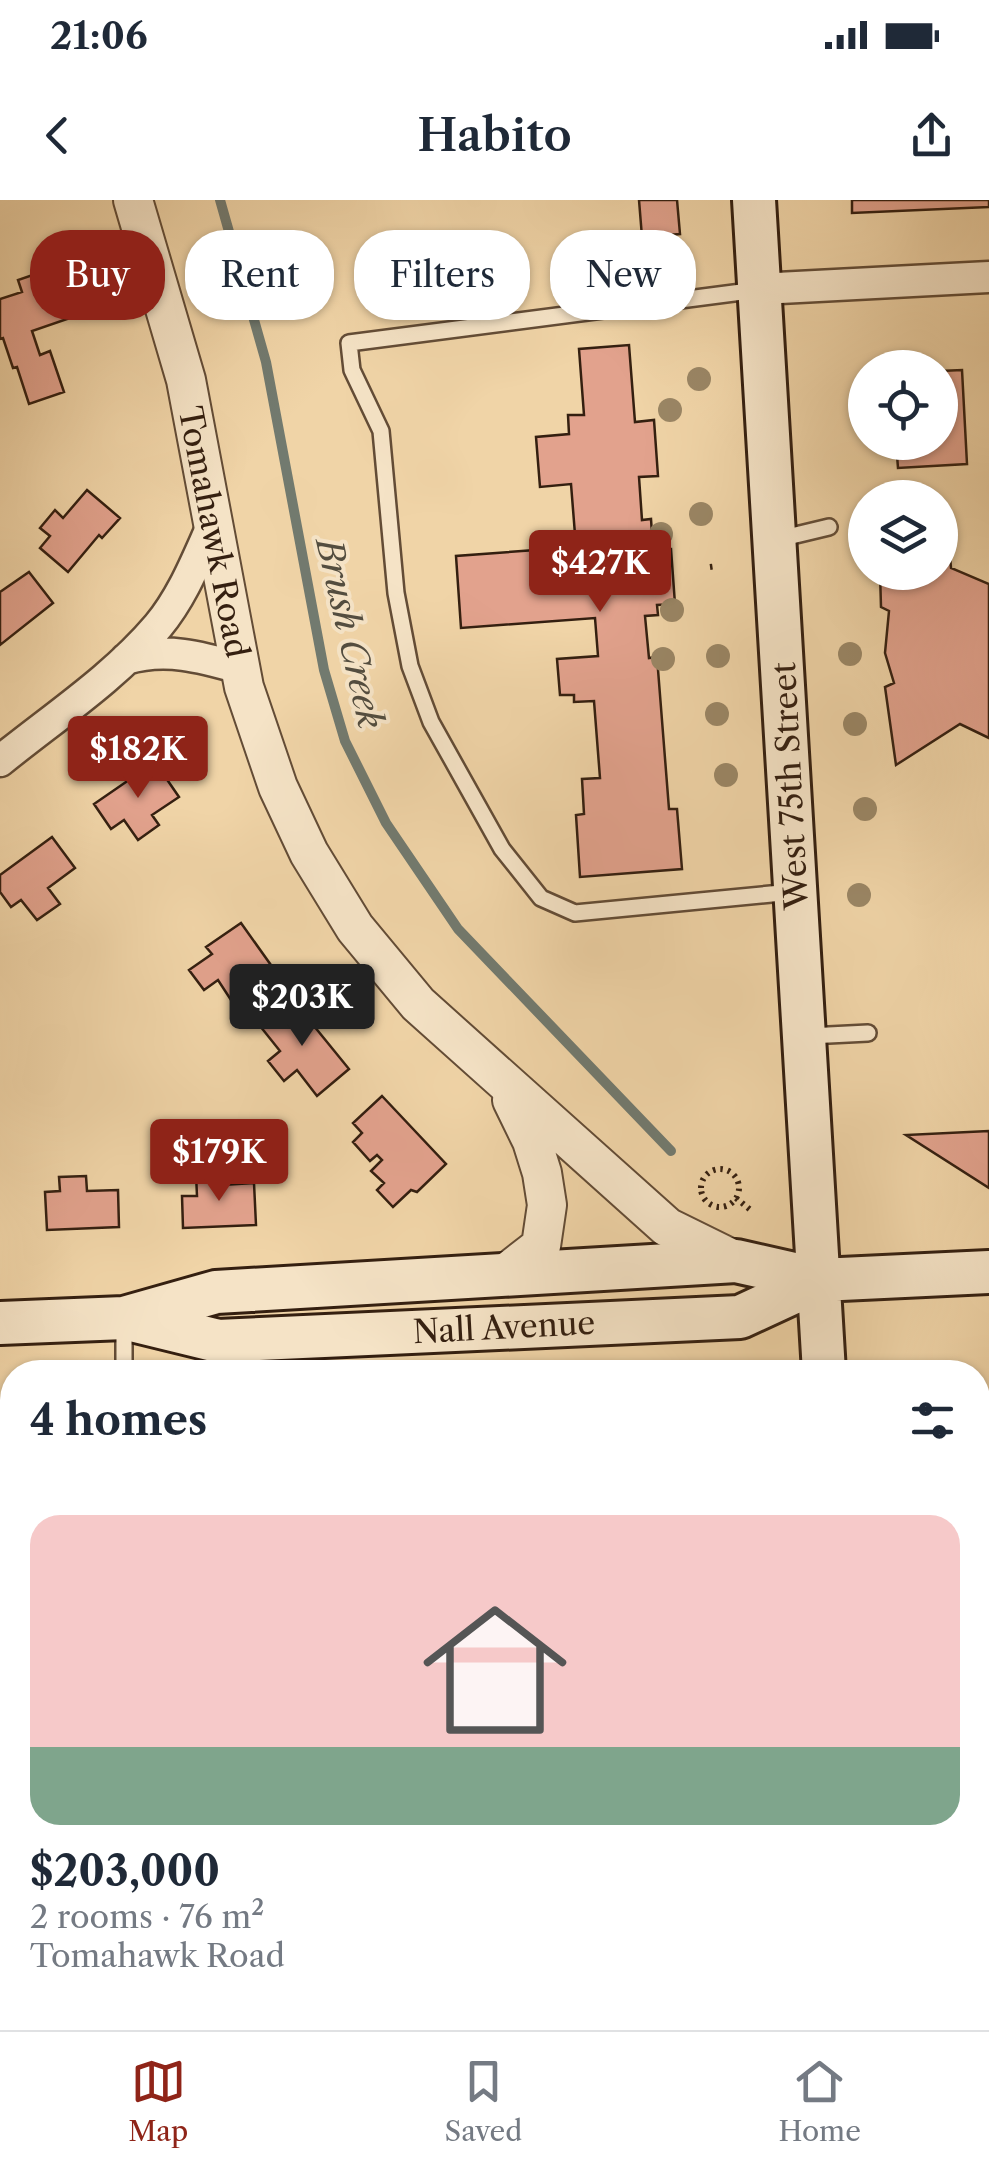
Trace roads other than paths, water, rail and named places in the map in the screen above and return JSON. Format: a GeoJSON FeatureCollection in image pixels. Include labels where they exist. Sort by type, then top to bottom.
{"type":"FeatureCollection","features":[{"type":"Feature","properties":{"kind":"main road","name":"West 75th Street"},"geometry":{"type":"LineString","coordinates":[[754,200],[823,1360]]}},
{"type":"Feature","properties":{"kind":"main road","name":"Nall Avenue"},"geometry":{"type":"LineString","coordinates":[[0,1323],[124,1318],[216,1292],[736,1261],[820,1280],[989,1272]]}},
{"type":"Feature","properties":{"kind":"main road","name":"Nall Avenue"},"geometry":{"type":"LineString","coordinates":[[124,1318],[218,1342],[740,1318],[820,1280]]}},
{"type":"Feature","properties":{"kind":"street","name":"Tomahawk Road"},"geometry":{"type":"LineString","coordinates":[[133,200],[186,380],[240,668],[285,804],[308,853],[355,928],[418,1004],[668,1227],[736,1261]]}},
{"type":"Feature","properties":{"kind":"street"},"geometry":{"type":"LineString","coordinates":[[760,290],[989,277]]}},
{"type":"Feature","properties":{"kind":"street"},"geometry":{"type":"LineString","coordinates":[[0,760],[126,659],[160,624],[213,524]]}},
{"type":"Feature","properties":{"kind":"street"},"geometry":{"type":"LineString","coordinates":[[126,659],[148,652],[168,653],[201,656],[240,668]]}},
{"type":"Feature","properties":{"kind":"street","name":"Tomahawk Road"},"geometry":{"type":"LineString","coordinates":[[505,1274],[541,1246],[548,1205],[532,1141],[506,1084]]}},
{"type":"Feature","properties":{"kind":"lane"},"geometry":{"type":"LineString","coordinates":[[760,290],[349,343],[352,370],[380,431],[396,592],[410,666],[432,722],[502,848],[541,898],[574,914],[796,891]]}},
{"type":"Feature","properties":{"kind":"lane"},"geometry":{"type":"LineString","coordinates":[[775,540],[828,526]]}},
{"type":"Feature","properties":{"kind":"lane"},"geometry":{"type":"LineString","coordinates":[[805,1036],[868,1033]]}},
{"type":"Feature","properties":{"kind":"lane"},"geometry":{"type":"LineString","coordinates":[[124,1318],[124,1360]]}},
{"type":"Feature","properties":{"kind":"waterway","name":"Brush Creek"},"geometry":{"type":"LineString","coordinates":[[220,200],[266,362],[324,670],[345,741],[386,823],[458,929],[671,1151]]}}]}
